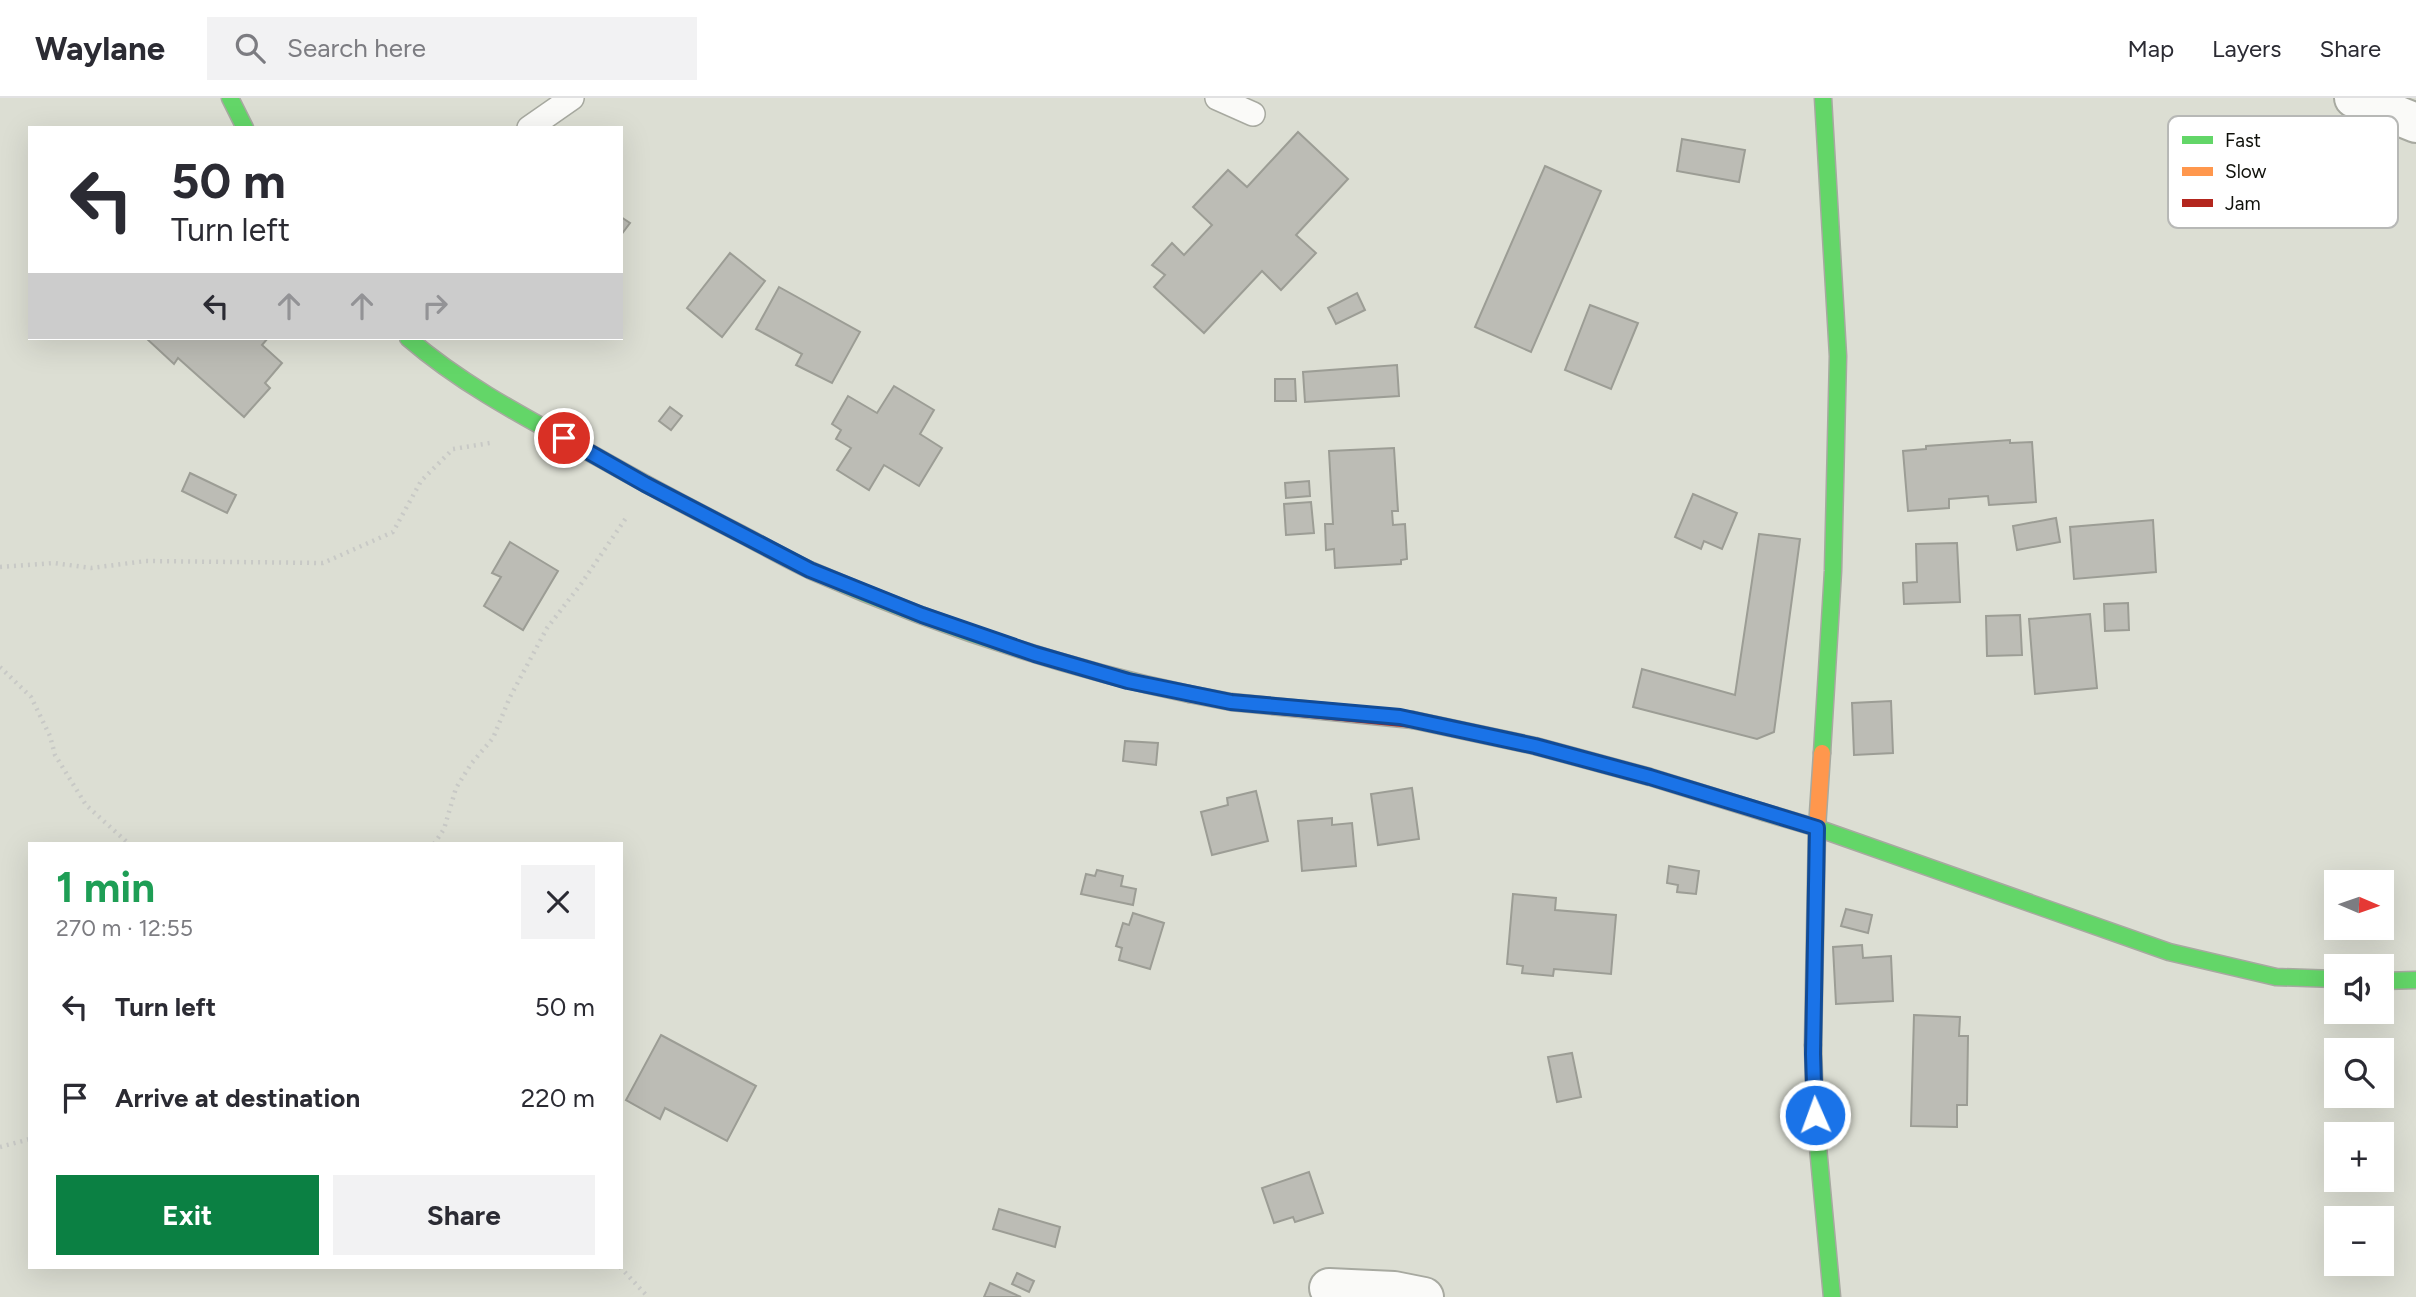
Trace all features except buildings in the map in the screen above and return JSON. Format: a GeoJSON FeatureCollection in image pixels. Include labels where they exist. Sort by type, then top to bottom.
{"type":"FeatureCollection","features":[{"type":"Feature","properties":{"kind":"street"},"geometry":{"type":"LineString","coordinates":[[230,98],[245,126]]}},
{"type":"Feature","properties":{"kind":"street"},"geometry":{"type":"LineString","coordinates":[[1823,98],[1839,356],[1833,571],[1817,828],[1813,1054],[1815,1115],[1832,1297]]}},
{"type":"Feature","properties":{"kind":"street"},"geometry":{"type":"LineString","coordinates":[[2354,98],[2416,123]]}},
{"type":"Feature","properties":{"kind":"street"},"geometry":{"type":"LineString","coordinates":[[410,340],[485,395],[645,484],[810,570],[922,615],[1035,654],[1128,681],[1231,702],[1400,717],[1535,746],[1650,777],[1817,828],[2169,952],[2276,977],[2324,979]]}},
{"type":"Feature","properties":{"kind":"street"},"geometry":{"type":"LineString","coordinates":[[2394,981],[2416,980]]}},
{"type":"Feature","properties":{"kind":"street"},"geometry":{"type":"LineString","coordinates":[[1329,1288],[1394,1291],[1423,1297]]}},
{"type":"Feature","properties":{"kind":"lane"},"geometry":{"type":"LineString","coordinates":[[532,126],[572,98]]}},
{"type":"Feature","properties":{"kind":"lane"},"geometry":{"type":"LineString","coordinates":[[1217,98],[1253,114]]}},
{"type":"Feature","properties":{"kind":"path"},"geometry":{"type":"LineString","coordinates":[[0,567],[54,563],[90,568],[146,561],[323,564],[393,531],[421,481],[453,449],[515,438],[544,427]]}},
{"type":"Feature","properties":{"kind":"path"},"geometry":{"type":"LineString","coordinates":[[435,842],[444,829],[456,788],[471,764],[494,738],[510,697],[547,628],[619,529],[645,484]]}},
{"type":"Feature","properties":{"kind":"path"},"geometry":{"type":"LineString","coordinates":[[0,667],[31,697],[50,736],[55,755],[86,805],[127,842]]}},
{"type":"Feature","properties":{"kind":"path"},"geometry":{"type":"LineString","coordinates":[[0,1147],[28,1140]]}},
{"type":"Feature","properties":{"kind":"path"},"geometry":{"type":"LineString","coordinates":[[622,1269],[648,1297]]}},
{"type":"Feature","properties":{"kind":"traffic: fast"},"geometry":{"type":"LineString","coordinates":[[230,98],[244,126]]}},
{"type":"Feature","properties":{"kind":"traffic: fast"},"geometry":{"type":"LineString","coordinates":[[1822,753],[1833,571],[1838,356],[1823,98]]}},
{"type":"Feature","properties":{"kind":"traffic: fast"},"geometry":{"type":"LineString","coordinates":[[410,340],[453,373],[526,418],[812,571],[904,609],[998,642],[1093,671],[1189,694]]}},
{"type":"Feature","properties":{"kind":"traffic: fast"},"geometry":{"type":"LineString","coordinates":[[1763,812],[1817,828],[2169,952],[2276,977],[2324,979]]}},
{"type":"Feature","properties":{"kind":"traffic: fast"},"geometry":{"type":"LineString","coordinates":[[2394,981],[2416,980]]}},
{"type":"Feature","properties":{"kind":"traffic: fast"},"geometry":{"type":"LineString","coordinates":[[1813,1045],[1815,1115],[1832,1297]]}},
{"type":"Feature","properties":{"kind":"traffic: slow"},"geometry":{"type":"LineString","coordinates":[[1413,720],[1535,746],[1650,777],[1763,812]]}},
{"type":"Feature","properties":{"kind":"traffic: slow"},"geometry":{"type":"LineString","coordinates":[[1813,1045],[1817,828],[1822,753]]}},
{"type":"Feature","properties":{"kind":"traffic: jam"},"geometry":{"type":"LineString","coordinates":[[1189,694],[1231,702],[1413,720]]}},
{"type":"Feature","properties":{"kind":"route"},"geometry":{"type":"LineString","coordinates":[[564,438],[645,484],[810,570],[922,615],[1035,654],[1128,681],[1231,702],[1400,717],[1535,746],[1650,777],[1817,828],[1813,1054],[1815,1115]]}}]}
